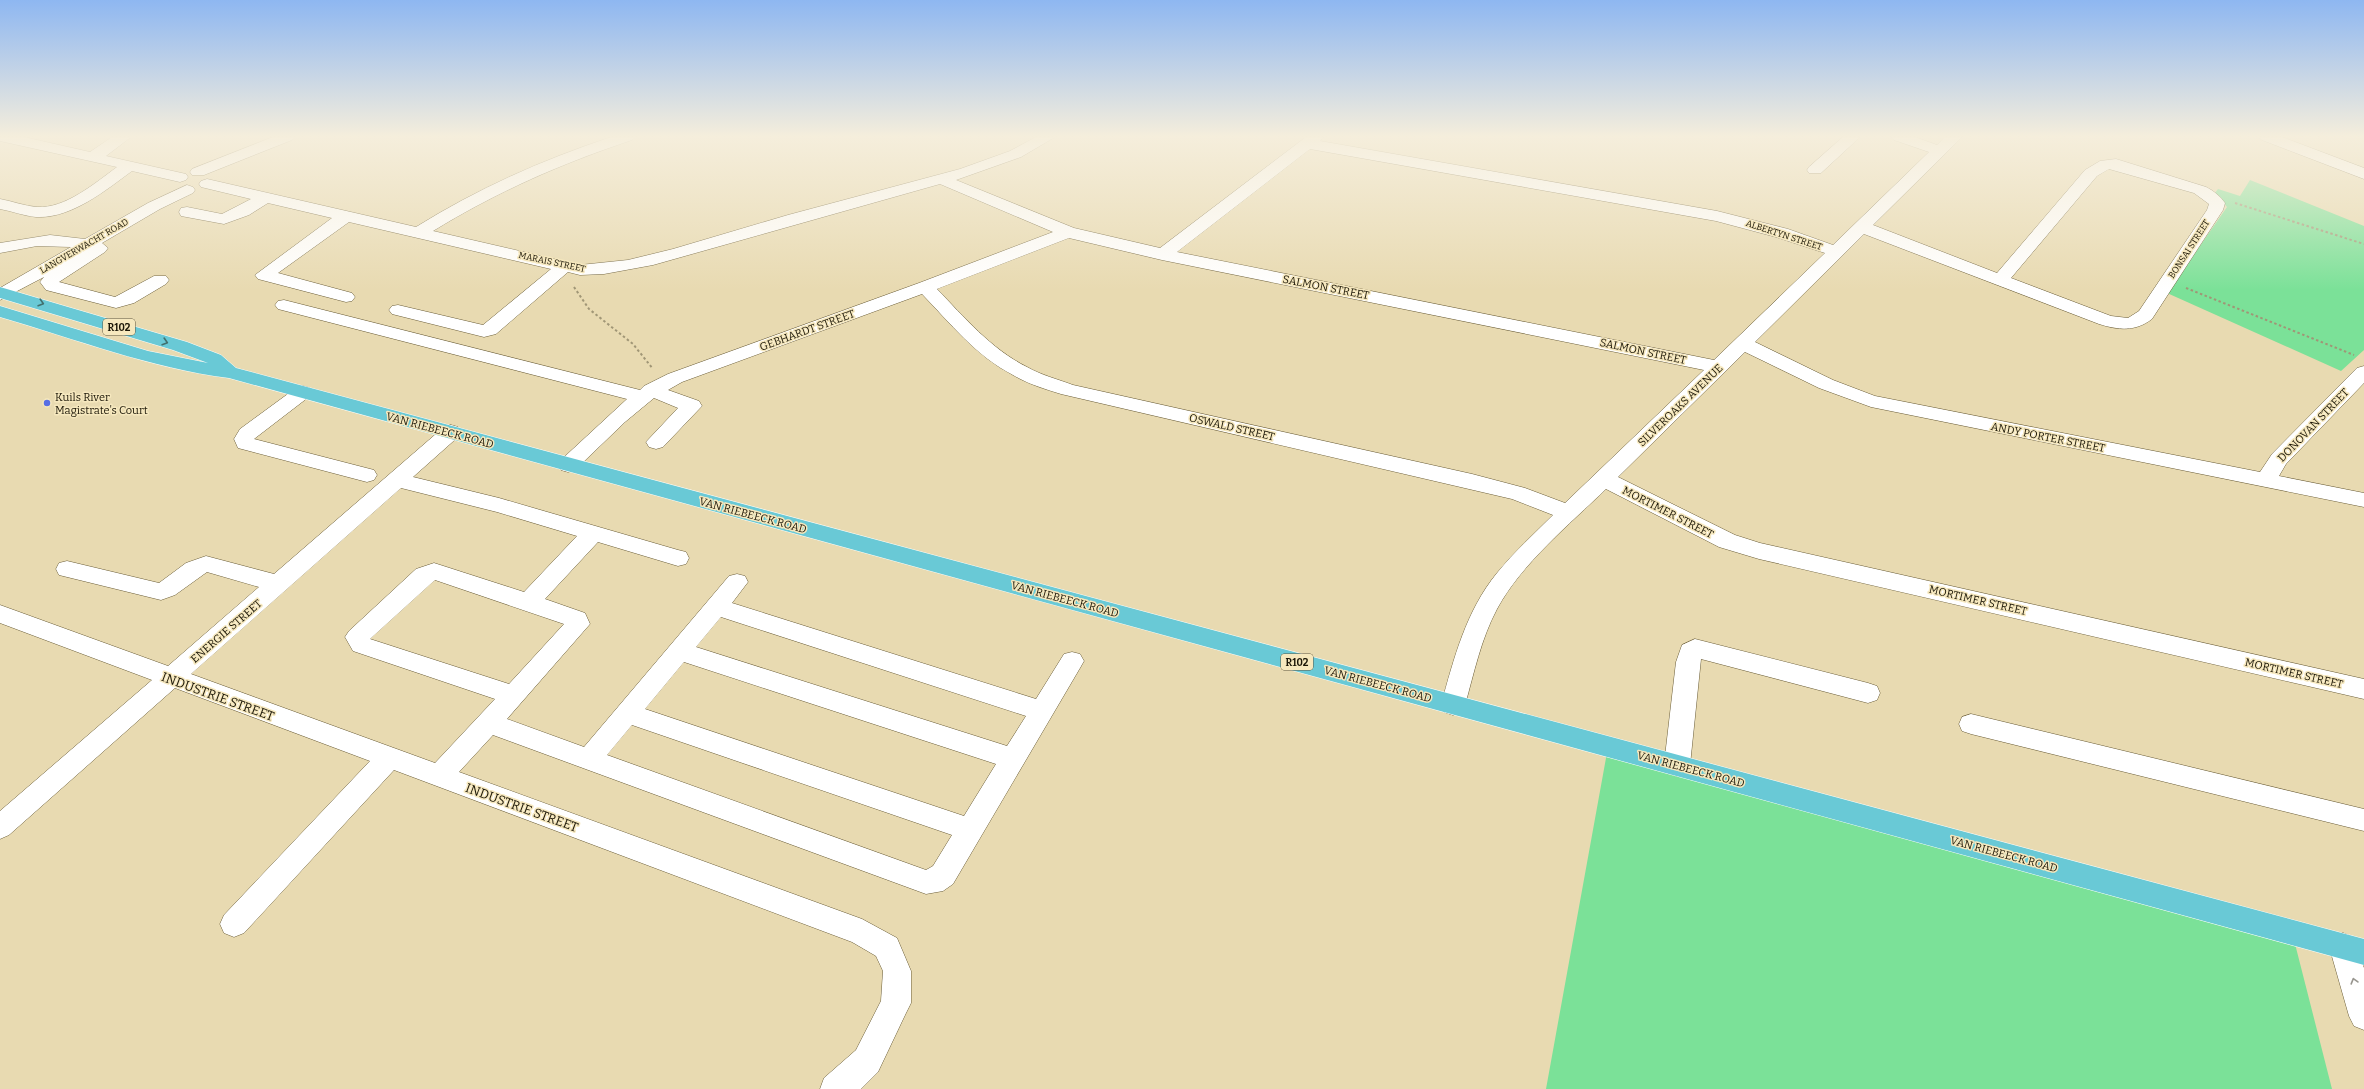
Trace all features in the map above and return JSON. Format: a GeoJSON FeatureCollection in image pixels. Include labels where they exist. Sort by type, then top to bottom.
{"type":"FeatureCollection","features":[{"type":"Feature","properties":{"kind":"main road","name":"VAN RIEBEECK ROAD"},"geometry":{"type":"LineString","coordinates":[[1,290],[180,346],[214,359],[230,372]]}},
{"type":"Feature","properties":{"kind":"main road","name":"VAN RIEBEECK ROAD"},"geometry":{"type":"LineString","coordinates":[[0,311],[159,360],[197,370],[230,372],[2354,949]]}},
{"type":"Feature","properties":{"kind":"street"},"geometry":{"type":"LineString","coordinates":[[0,204],[41,212],[72,202],[94,188]]}},
{"type":"Feature","properties":{"kind":"street","name":"LANGVERWACHT ROAD"},"geometry":{"type":"LineString","coordinates":[[1,290],[78,242],[154,206],[175,188]]}},
{"type":"Feature","properties":{"kind":"street","name":"MARAIS STREET"},"geometry":{"type":"LineString","coordinates":[[238,188],[266,197],[580,270],[619,267],[909,188]]}},
{"type":"Feature","properties":{"kind":"street"},"geometry":{"type":"LineString","coordinates":[[420,232],[475,198],[498,188]]}},
{"type":"Feature","properties":{"kind":"street","name":"SALMON STREET"},"geometry":{"type":"LineString","coordinates":[[962,188],[1068,232],[1162,255],[1719,367]]}},
{"type":"Feature","properties":{"kind":"street"},"geometry":{"type":"LineString","coordinates":[[1162,255],[1250,188]]}},
{"type":"Feature","properties":{"kind":"street","name":"ALBERTYN STREET"},"geometry":{"type":"LineString","coordinates":[[1567,188],[1717,216],[1782,233],[1835,251]]}},
{"type":"Feature","properties":{"kind":"street","name":"SILVEROAKS AVENUE"},"geometry":{"type":"LineString","coordinates":[[1453,705],[1470,644],[1493,596],[1515,568],[1568,513],[1719,367],[1835,251],[1902,188]]}},
{"type":"Feature","properties":{"kind":"street"},"geometry":{"type":"LineString","coordinates":[[2001,279],[2079,188]]}},
{"type":"Feature","properties":{"kind":"street"},"geometry":{"type":"LineString","coordinates":[[2193,188],[2200,190],[2214,199]]}},
{"type":"Feature","properties":{"kind":"street"},"geometry":{"type":"LineString","coordinates":[[187,212],[224,219],[243,211],[266,197]]}},
{"type":"Feature","properties":{"kind":"street","name":"BONSAI STREET"},"geometry":{"type":"LineString","coordinates":[[1862,227],[2105,320],[2127,325],[2137,322],[2146,315],[2215,210],[2217,203],[2214,199]]}},
{"type":"Feature","properties":{"kind":"street"},"geometry":{"type":"LineString","coordinates":[[346,297],[264,275],[347,215]]}},
{"type":"Feature","properties":{"kind":"street","name":"GEBHARDT STREET"},"geometry":{"type":"LineString","coordinates":[[568,464],[614,419],[650,387],[926,287],[1068,232]]}},
{"type":"Feature","properties":{"kind":"street"},"geometry":{"type":"LineString","coordinates":[[0,248],[28,242],[78,242],[99,249],[50,279],[49,284],[116,303],[128,299],[160,280]]}},
{"type":"Feature","properties":{"kind":"street"},"geometry":{"type":"LineString","coordinates":[[398,310],[484,331],[489,330],[565,266]]}},
{"type":"Feature","properties":{"kind":"street","name":"OSWALD STREET"},"geometry":{"type":"LineString","coordinates":[[926,287],[982,344],[1002,360],[1018,370],[1062,388],[1485,484],[1518,493],[1568,513]]}},
{"type":"Feature","properties":{"kind":"street"},"geometry":{"type":"LineString","coordinates":[[284,305],[650,387],[692,406],[656,442]]}},
{"type":"Feature","properties":{"kind":"street","name":"ANDY PORTER STREET"},"geometry":{"type":"LineString","coordinates":[[1742,343],[1826,384],[1871,402],[2364,500]]}},
{"type":"Feature","properties":{"kind":"street","name":"DONOVAN STREET"},"geometry":{"type":"LineString","coordinates":[[2266,480],[2279,459],[2360,364]]}},
{"type":"Feature","properties":{"kind":"street"},"geometry":{"type":"LineString","coordinates":[[302,392],[247,434],[244,439],[245,443],[367,475]]}},
{"type":"Feature","properties":{"kind":"street","name":"ENERGIE STREET"},"geometry":{"type":"LineString","coordinates":[[0,827],[172,679],[451,432]]}},
{"type":"Feature","properties":{"kind":"street","name":"MORTIMER STREET"},"geometry":{"type":"LineString","coordinates":[[1604,479],[1727,541],[1759,551],[2364,689]]}},
{"type":"Feature","properties":{"kind":"street"},"geometry":{"type":"LineString","coordinates":[[398,480],[499,505],[678,558]]}},
{"type":"Feature","properties":{"kind":"street"},"geometry":{"type":"LineString","coordinates":[[529,602],[593,533]]}},
{"type":"Feature","properties":{"kind":"street"},"geometry":{"type":"LineString","coordinates":[[67,569],[161,592],[172,587],[195,568],[206,564],[279,584]]}},
{"type":"Feature","properties":{"kind":"street"},"geometry":{"type":"LineString","coordinates":[[439,777],[489,723],[578,624],[575,618],[440,572],[430,572],[357,637],[361,645],[514,695]]}},
{"type":"Feature","properties":{"kind":"street"},"geometry":{"type":"LineString","coordinates":[[589,759],[737,582]]}},
{"type":"Feature","properties":{"kind":"street"},"geometry":{"type":"LineString","coordinates":[[716,607],[1042,711]]}},
{"type":"Feature","properties":{"kind":"street","name":"INDUSTRIE STREET"},"geometry":{"type":"LineString","coordinates":[[0,614],[172,679],[862,932],[887,947],[897,971],[896,1003],[867,1061],[850,1078],[835,1089]]}},
{"type":"Feature","properties":{"kind":"street"},"geometry":{"type":"LineString","coordinates":[[1677,765],[1688,662],[1690,652],[1695,648],[1868,693]]}},
{"type":"Feature","properties":{"kind":"street"},"geometry":{"type":"LineString","coordinates":[[679,651],[1013,759]]}},
{"type":"Feature","properties":{"kind":"street"},"geometry":{"type":"LineString","coordinates":[[489,723],[926,882],[933,882],[943,875],[1072,661]]}},
{"type":"Feature","properties":{"kind":"street"},"geometry":{"type":"LineString","coordinates":[[627,713],[970,830]]}},
{"type":"Feature","properties":{"kind":"street"},"geometry":{"type":"LineString","coordinates":[[1971,724],[2364,820]]}},
{"type":"Feature","properties":{"kind":"street"},"geometry":{"type":"LineString","coordinates":[[234,924],[389,758]]}},
{"type":"Feature","properties":{"kind":"street"},"geometry":{"type":"LineString","coordinates":[[2354,949],[2364,1016]]}},
{"type":"Feature","properties":{"kind":"path"},"geometry":{"type":"LineString","coordinates":[[2214,199],[2245,205],[2364,244]]}},
{"type":"Feature","properties":{"kind":"path"},"geometry":{"type":"LineString","coordinates":[[2168,281],[2360,364]]}},
{"type":"Feature","properties":{"kind":"path"},"geometry":{"type":"LineString","coordinates":[[572,283],[589,309],[633,344],[650,364],[650,387]]}},
{"type":"Feature","properties":{"kind":"green space"},"geometry":{"type":"Polygon","coordinates":[[[2245,188],[2269,188],[2364,226],[2364,350],[2341,371],[2167,293],[2227,207],[2215,193],[2218,189],[2240,196],[2245,188]]]}},
{"type":"Feature","properties":{"kind":"green space"},"geometry":{"type":"Polygon","coordinates":[[[1608,747],[2292,932],[2332,1089],[1546,1089],[1608,747]]]}},
{"type":"Feature","properties":{"kind":"place","name":"Kuils River Magistrate's Court"},"geometry":{"type":"Point","coordinates":[47,403]}}]}
